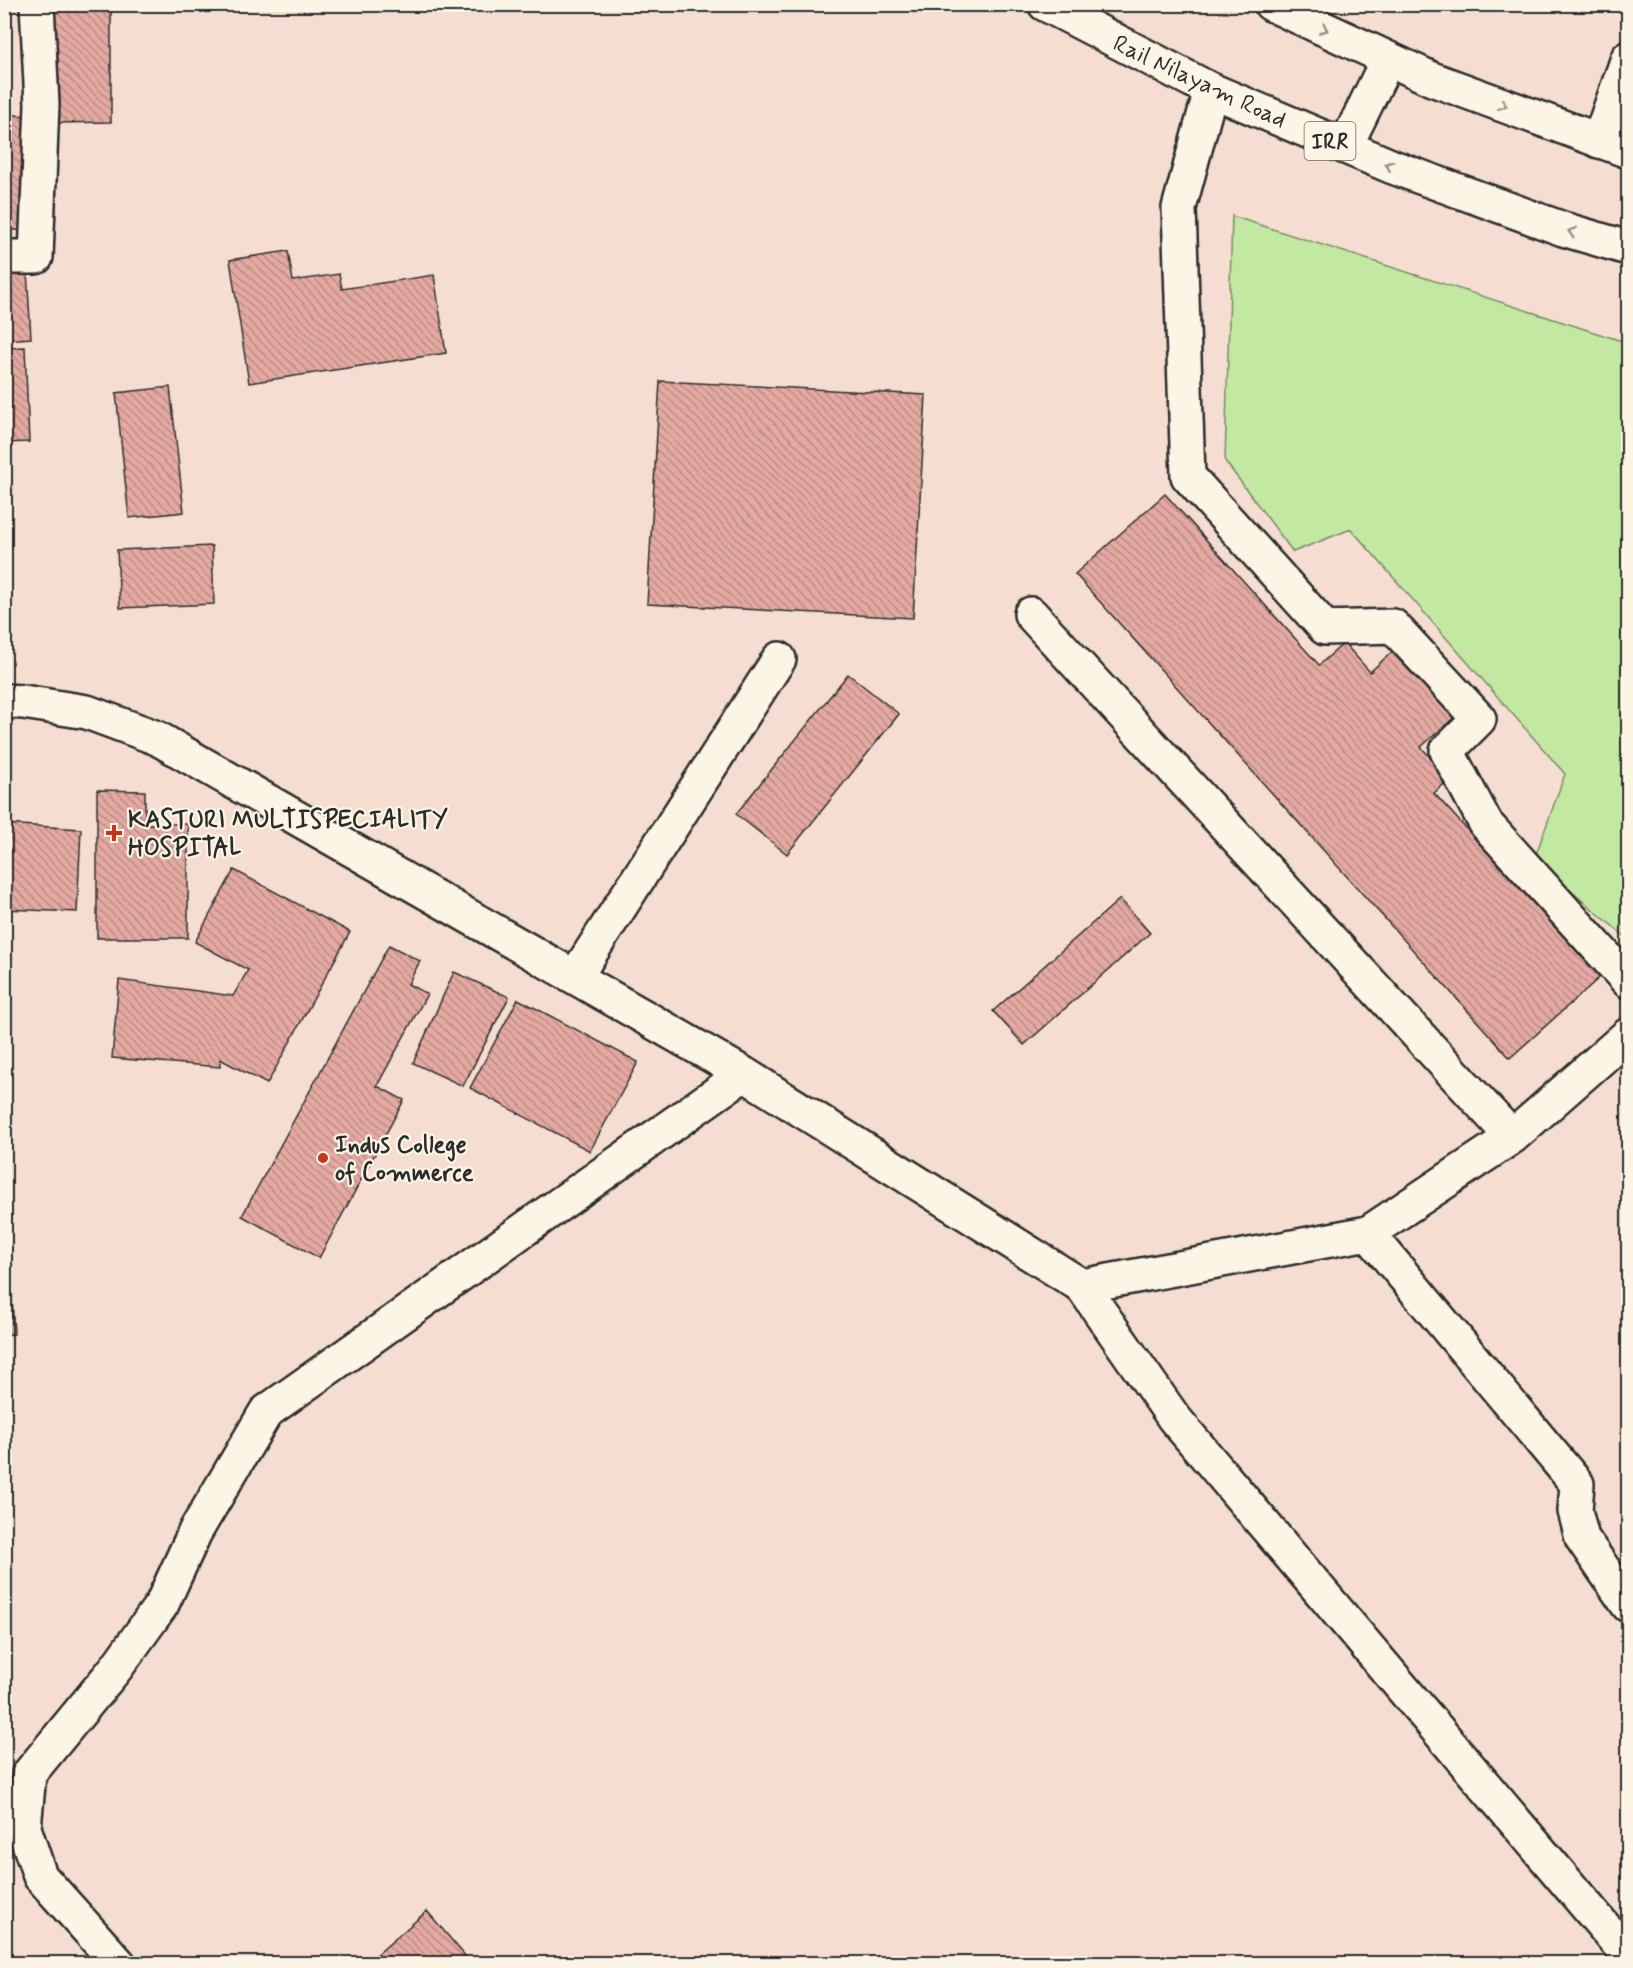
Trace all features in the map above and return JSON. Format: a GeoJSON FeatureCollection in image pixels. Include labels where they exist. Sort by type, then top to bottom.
{"type":"FeatureCollection","features":[{"type":"Feature","properties":{"kind":"street"},"geometry":{"type":"LineString","coordinates":[[4,257],[36,257],[42,104],[37,4]]}},
{"type":"Feature","properties":{"kind":"street","name":"Rail Nilayam Road"},"geometry":{"type":"LineString","coordinates":[[1045,4],[1211,90],[1345,147],[1393,167],[1563,229],[1629,248]]}},
{"type":"Feature","properties":{"kind":"street"},"geometry":{"type":"LineString","coordinates":[[1271,4],[1432,79],[1614,146],[1629,58]]}},
{"type":"Feature","properties":{"kind":"street"},"geometry":{"type":"LineString","coordinates":[[1345,147],[1388,59]]}},
{"type":"Feature","properties":{"kind":"street"},"geometry":{"type":"LineString","coordinates":[[1211,90],[1179,208],[1188,476],[1325,628],[1393,626],[1479,719],[1447,751],[1486,824],[1629,981]]}},
{"type":"Feature","properties":{"kind":"street"},"geometry":{"type":"LineString","coordinates":[[1031,614],[1512,1137]]}},
{"type":"Feature","properties":{"kind":"street"},"geometry":{"type":"LineString","coordinates":[[575,977],[779,658]]}},
{"type":"Feature","properties":{"kind":"street"},"geometry":{"type":"LineString","coordinates":[[4,701],[87,712],[157,738],[744,1074],[1082,1286],[1174,1418],[1629,1955]]}},
{"type":"Feature","properties":{"kind":"street"},"geometry":{"type":"LineString","coordinates":[[1082,1286],[1368,1233],[1512,1137],[1629,1035]]}},
{"type":"Feature","properties":{"kind":"street"},"geometry":{"type":"LineString","coordinates":[[119,1964],[40,1876],[24,1827],[29,1774],[116,1668],[162,1604],[195,1532],[266,1412],[744,1074]]}},
{"type":"Feature","properties":{"kind":"street"},"geometry":{"type":"LineString","coordinates":[[1368,1233],[1577,1484],[1575,1511],[1582,1538],[1629,1605]]}},
{"type":"Feature","properties":{"kind":"green space"},"geometry":{"type":"Polygon","coordinates":[[[1232,216],[1628,343],[1628,939],[1534,860],[1565,774],[1351,529],[1293,552],[1225,461],[1232,216]]]}},
{"type":"Feature","properties":{"kind":"building"},"geometry":{"type":"Polygon","coordinates":[[[55,4],[111,4],[111,122],[55,123],[55,4]]]}},
{"type":"Feature","properties":{"kind":"building"},"geometry":{"type":"Polygon","coordinates":[[[4,114],[38,117],[25,231],[4,229],[4,114]]]}},
{"type":"Feature","properties":{"kind":"building"},"geometry":{"type":"Polygon","coordinates":[[[288,251],[293,281],[339,274],[342,289],[434,275],[446,353],[249,383],[230,260],[288,251]]]}},
{"type":"Feature","properties":{"kind":"building"},"geometry":{"type":"Polygon","coordinates":[[[27,270],[31,338],[4,340],[4,271],[27,270]]]}},
{"type":"Feature","properties":{"kind":"building"},"geometry":{"type":"Polygon","coordinates":[[[25,347],[29,442],[4,443],[4,348],[25,347]]]}},
{"type":"Feature","properties":{"kind":"building"},"geometry":{"type":"Polygon","coordinates":[[[660,381],[926,395],[913,618],[647,604],[660,381]]]}},
{"type":"Feature","properties":{"kind":"building"},"geometry":{"type":"Polygon","coordinates":[[[170,387],[184,512],[129,518],[116,393],[170,387]]]}},
{"type":"Feature","properties":{"kind":"building"},"geometry":{"type":"Polygon","coordinates":[[[1165,494],[1319,665],[1344,643],[1370,672],[1397,647],[1457,715],[1421,747],[1450,779],[1434,793],[1600,977],[1510,1058],[1075,574],[1165,494]]]}},
{"type":"Feature","properties":{"kind":"building"},"geometry":{"type":"Polygon","coordinates":[[[212,546],[214,604],[120,608],[117,550],[212,546]]]}},
{"type":"Feature","properties":{"kind":"building"},"geometry":{"type":"Polygon","coordinates":[[[848,674],[899,714],[787,854],[736,814],[848,674]]]}},
{"type":"Feature","properties":{"kind":"building"},"geometry":{"type":"Polygon","coordinates":[[[97,790],[145,791],[145,824],[188,824],[188,938],[97,938],[97,790]]]}},
{"type":"Feature","properties":{"kind":"building"},"geometry":{"type":"Polygon","coordinates":[[[4,824],[81,829],[77,912],[4,909],[4,824]]]}},
{"type":"Feature","properties":{"kind":"building"},"geometry":{"type":"Polygon","coordinates":[[[234,870],[350,932],[267,1084],[220,1059],[220,1067],[112,1058],[119,980],[233,996],[248,970],[195,942],[234,870]]]}},
{"type":"Feature","properties":{"kind":"building"},"geometry":{"type":"Polygon","coordinates":[[[1120,899],[1150,933],[1024,1045],[993,1011],[1120,899]]]}},
{"type":"Feature","properties":{"kind":"building","name":"Indus College of Commerce"},"geometry":{"type":"Polygon","coordinates":[[[389,945],[420,961],[408,984],[427,994],[377,1086],[404,1100],[319,1258],[242,1216],[389,945]]]}},
{"type":"Feature","properties":{"kind":"building"},"geometry":{"type":"Polygon","coordinates":[[[454,972],[509,997],[463,1086],[413,1063],[454,972]]]}},
{"type":"Feature","properties":{"kind":"building"},"geometry":{"type":"Polygon","coordinates":[[[518,999],[638,1062],[590,1151],[470,1088],[518,999]]]}},
{"type":"Feature","properties":{"kind":"building"},"geometry":{"type":"Polygon","coordinates":[[[4,1249],[9,1249],[14,1334],[4,1335],[4,1249]]]}},
{"type":"Feature","properties":{"kind":"building"},"geometry":{"type":"Polygon","coordinates":[[[427,1911],[472,1964],[366,1964],[427,1911]]]}},
{"type":"Feature","properties":{"kind":"place","name":"KASTURI MULTISPECIALITY HOSPITAL"},"geometry":{"type":"Point","coordinates":[114,833]}},
{"type":"Feature","properties":{"kind":"place","name":"Indus College of Commerce"},"geometry":{"type":"Point","coordinates":[323,1158]}}]}
